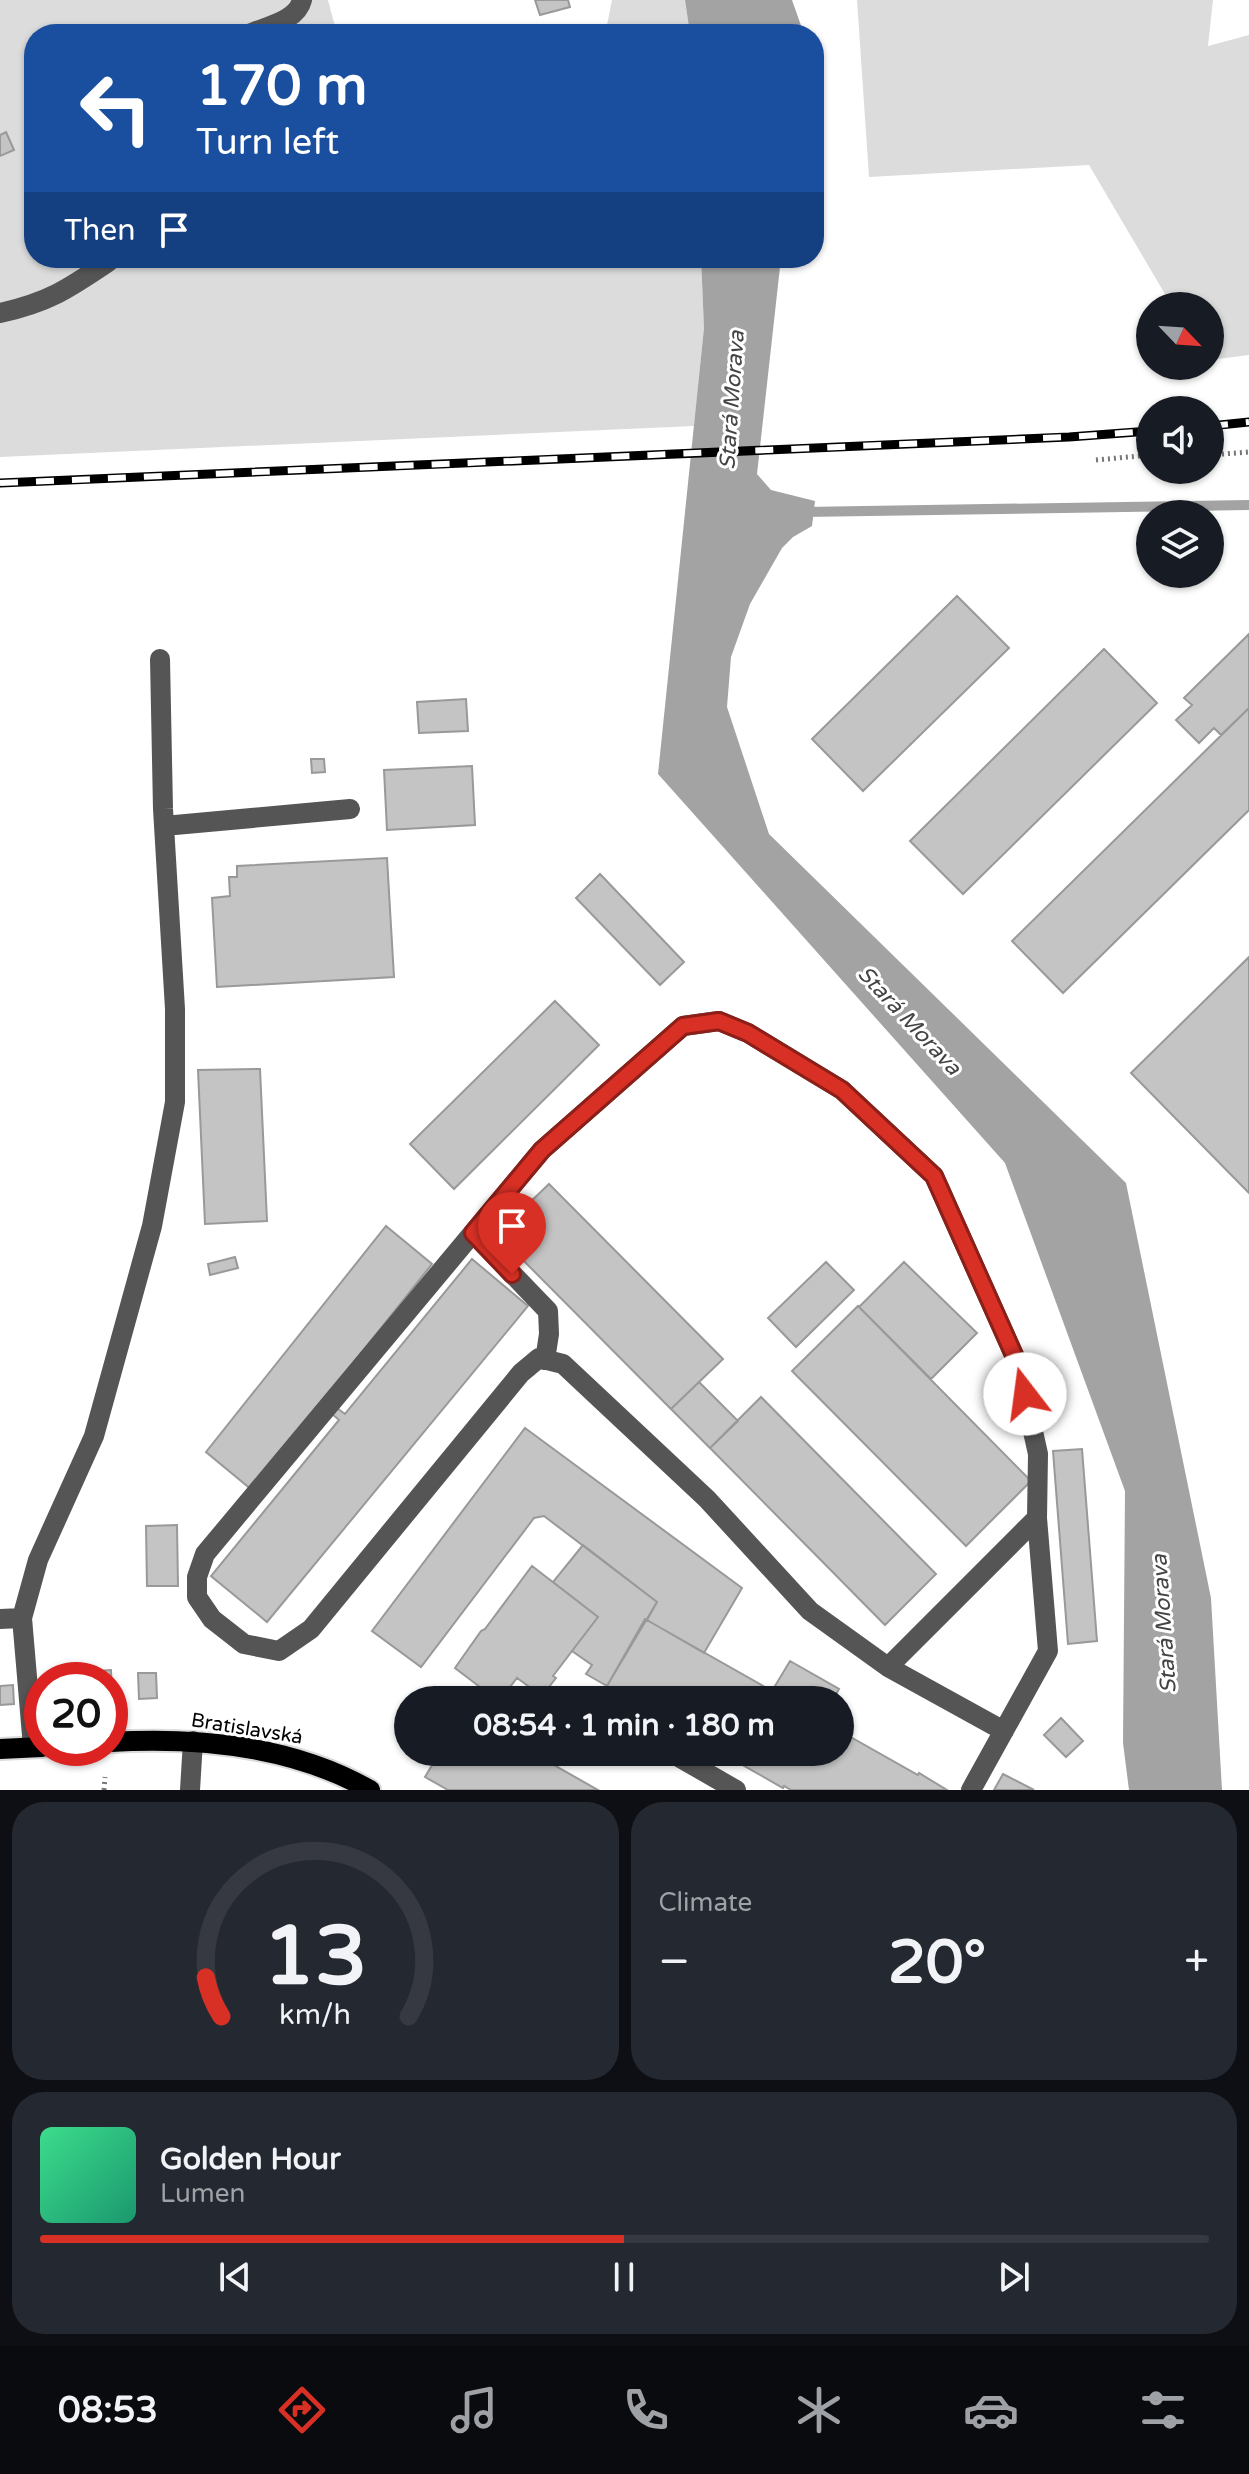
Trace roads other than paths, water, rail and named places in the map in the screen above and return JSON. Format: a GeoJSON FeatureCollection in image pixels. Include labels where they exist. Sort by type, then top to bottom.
{"type":"FeatureCollection","features":[{"type":"Feature","properties":{"kind":"main road","name":"Bratislavská"},"geometry":{"type":"LineString","coordinates":[[128,1741],[193,1741],[271,1752],[309,1762],[370,1790]]}},
{"type":"Feature","properties":{"kind":"main road"},"geometry":{"type":"LineString","coordinates":[[0,1749],[24,1748]]}},
{"type":"Feature","properties":{"kind":"street"},"geometry":{"type":"LineString","coordinates":[[273,24],[294,15],[302,0]]}},
{"type":"Feature","properties":{"kind":"street"},"geometry":{"type":"LineString","coordinates":[[0,311],[35,305],[60,294],[99,268]]}},
{"type":"Feature","properties":{"kind":"street"},"geometry":{"type":"LineString","coordinates":[[27,1662],[22,1618],[38,1560],[94,1436],[152,1226],[175,1102],[175,1009],[164,826],[160,659]]}},
{"type":"Feature","properties":{"kind":"street"},"geometry":{"type":"LineString","coordinates":[[164,826],[350,809]]}},
{"type":"Feature","properties":{"kind":"street"},"geometry":{"type":"LineString","coordinates":[[971,1790],[1004,1731],[1048,1651],[1037,1518],[1038,1454],[1018,1364],[934,1176],[842,1090],[748,1033],[719,1021],[683,1026],[542,1150],[205,1554],[197,1577],[197,1597],[212,1619],[244,1644],[279,1651],[311,1629],[521,1373],[539,1358],[563,1364],[707,1499],[810,1611],[888,1667],[1004,1731]]}},
{"type":"Feature","properties":{"kind":"street"},"geometry":{"type":"LineString","coordinates":[[473,1233],[548,1311],[549,1334],[545,1360]]}},
{"type":"Feature","properties":{"kind":"street"},"geometry":{"type":"LineString","coordinates":[[888,1667],[1037,1518]]}},
{"type":"Feature","properties":{"kind":"street"},"geometry":{"type":"LineString","coordinates":[[0,1619],[22,1618]]}},
{"type":"Feature","properties":{"kind":"street"},"geometry":{"type":"LineString","coordinates":[[190,1790],[193,1741]]}},
{"type":"Feature","properties":{"kind":"street"},"geometry":{"type":"LineString","coordinates":[[694,1766],[736,1790]]}},
{"type":"Feature","properties":{"kind":"water"},"geometry":{"type":"Polygon","coordinates":[[[685,0],[792,0],[800,24],[689,24],[685,0]]]}},
{"type":"Feature","properties":{"kind":"water","name":"Stará Morava"},"geometry":{"type":"Polygon","coordinates":[[[701,268],[780,268],[757,474],[771,490],[815,501],[812,526],[782,548],[750,604],[731,657],[727,707],[769,834],[1126,1183],[1211,1598],[1222,1790],[1129,1790],[1123,1743],[1125,1491],[1005,1163],[658,774],[704,328],[701,268]]]}},
{"type":"Feature","properties":{"kind":"waterway"},"geometry":{"type":"LineString","coordinates":[[803,512],[1249,505]]}},
{"type":"Feature","properties":{"kind":"railway"},"geometry":{"type":"LineString","coordinates":[[1224,425],[1249,422]]}},
{"type":"Feature","properties":{"kind":"railway"},"geometry":{"type":"LineString","coordinates":[[0,483],[1136,432]]}}]}
